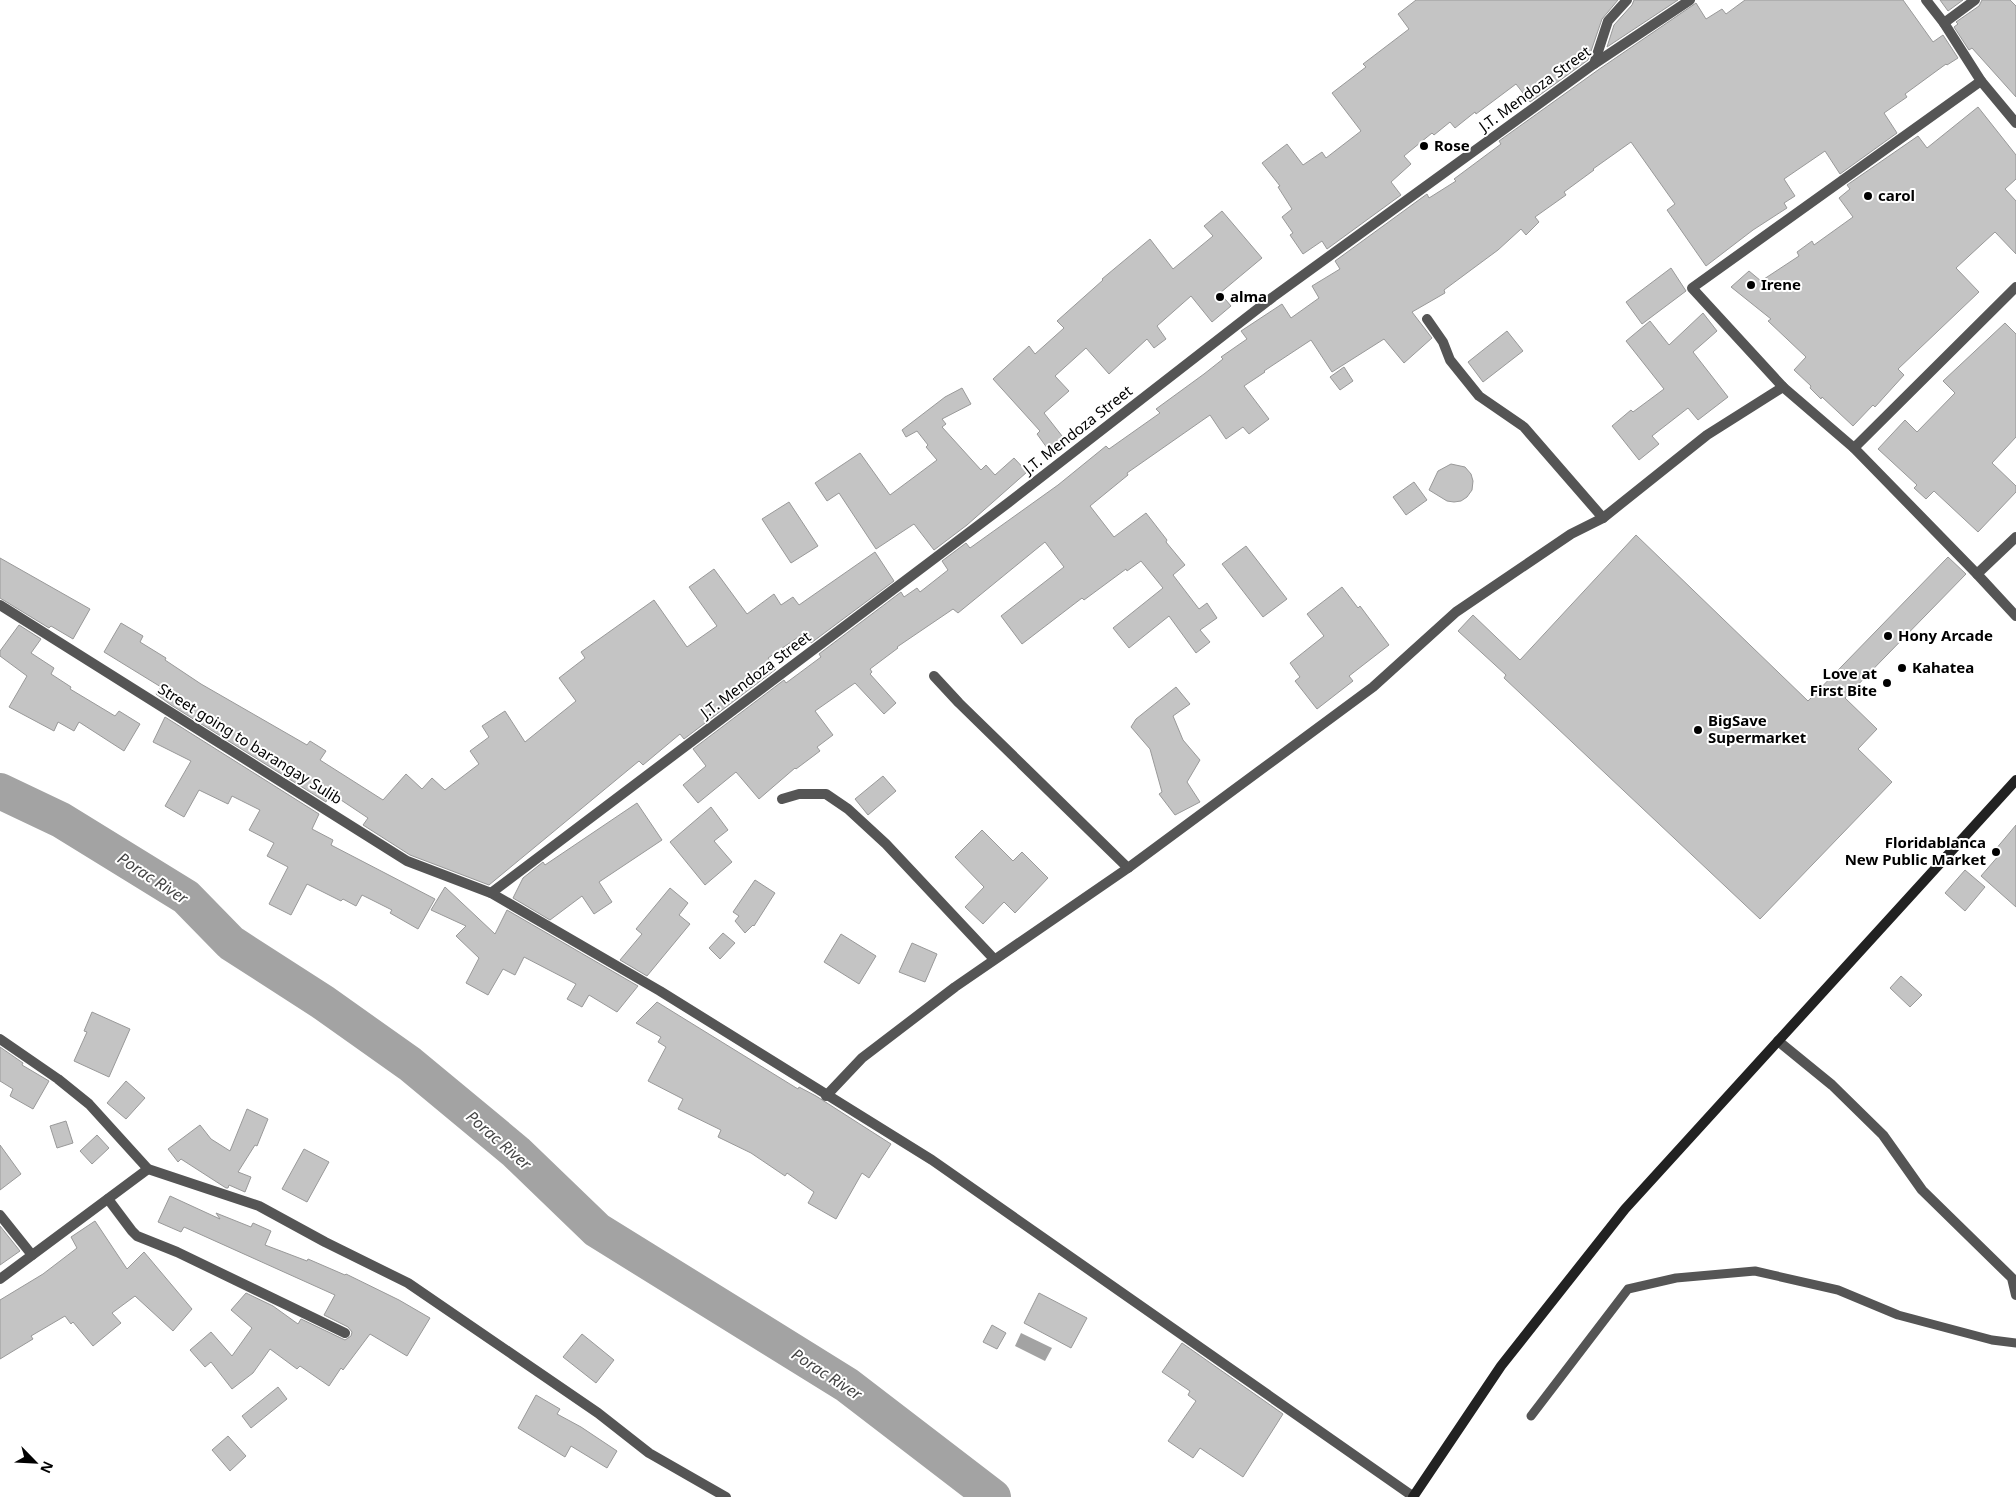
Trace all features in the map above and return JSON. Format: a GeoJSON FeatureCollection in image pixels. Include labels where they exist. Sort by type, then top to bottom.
{"type":"FeatureCollection","features":[{"type":"Feature","properties":{"kind":"street"},"geometry":{"type":"LineString","coordinates":[[1594,64],[1608,21],[1627,0]]}},
{"type":"Feature","properties":{"kind":"street","name":"J.T. Mendoza Street"},"geometry":{"type":"LineString","coordinates":[[491,893],[1016,497],[1272,297],[1594,64],[1690,0]]}},
{"type":"Feature","properties":{"kind":"street"},"geometry":{"type":"LineString","coordinates":[[1926,0],[1944,23],[1981,81],[2016,123]]}},
{"type":"Feature","properties":{"kind":"street"},"geometry":{"type":"LineString","coordinates":[[1944,23],[1975,0]]}},
{"type":"Feature","properties":{"kind":"street"},"geometry":{"type":"LineString","coordinates":[[1981,81],[1692,288],[1783,387],[1854,448],[2016,616]]}},
{"type":"Feature","properties":{"kind":"street"},"geometry":{"type":"LineString","coordinates":[[1854,448],[2016,287]]}},
{"type":"Feature","properties":{"kind":"street"},"geometry":{"type":"LineString","coordinates":[[1427,319],[1443,342],[1450,360],[1479,396],[1524,427],[1603,518]]}},
{"type":"Feature","properties":{"kind":"street"},"geometry":{"type":"LineString","coordinates":[[826,1096],[862,1058],[994,959],[1128,868],[1373,687],[1456,612],[1571,534],[1603,518],[1707,435],[1783,387]]}},
{"type":"Feature","properties":{"kind":"street"},"geometry":{"type":"LineString","coordinates":[[1977,574],[2016,537]]}},
{"type":"Feature","properties":{"kind":"street","name":"Street going to barangay Sulib"},"geometry":{"type":"LineString","coordinates":[[0,605],[407,861],[491,893],[660,991],[826,1096],[932,1160],[1413,1497]]}},
{"type":"Feature","properties":{"kind":"street"},"geometry":{"type":"LineString","coordinates":[[934,676],[959,703],[1128,868]]}},
{"type":"Feature","properties":{"kind":"street"},"geometry":{"type":"LineString","coordinates":[[1413,1497],[1501,1366],[1625,1208],[2016,780]]}},
{"type":"Feature","properties":{"kind":"street"},"geometry":{"type":"LineString","coordinates":[[782,799],[799,794],[826,794],[848,809],[886,844],[994,959]]}},
{"type":"Feature","properties":{"kind":"street"},"geometry":{"type":"LineString","coordinates":[[0,1039],[58,1079],[89,1104],[148,1169],[259,1206],[325,1242],[408,1283],[598,1412],[649,1453],[726,1497]]}},
{"type":"Feature","properties":{"kind":"street"},"geometry":{"type":"LineString","coordinates":[[1778,1041],[1832,1085],[1883,1135],[1922,1190],[2012,1278],[2016,1295]]}},
{"type":"Feature","properties":{"kind":"street"},"geometry":{"type":"LineString","coordinates":[[0,1279],[148,1169]]}},
{"type":"Feature","properties":{"kind":"street"},"geometry":{"type":"LineString","coordinates":[[108,1199],[137,1236],[177,1252],[345,1334]]}},
{"type":"Feature","properties":{"kind":"street"},"geometry":{"type":"LineString","coordinates":[[0,1215],[32,1255]]}},
{"type":"Feature","properties":{"kind":"lane"},"geometry":{"type":"LineString","coordinates":[[1531,1416],[1628,1289],[1676,1278],[1755,1271],[1838,1290],[1898,1315],[1992,1340],[2016,1343]]}},
{"type":"Feature","properties":{"kind":"shaded area"},"geometry":{"type":"Polygon","coordinates":[[[1021,1333],[1052,1348],[1045,1361],[1015,1346],[1021,1333]]]}},
{"type":"Feature","properties":{"kind":"building"},"geometry":{"type":"Polygon","coordinates":[[[1416,0],[1618,0],[1602,19],[1588,60],[1530,102],[1516,84],[1455,128],[1450,122],[1434,135],[1432,133],[1404,156],[1411,164],[1391,182],[1401,195],[1327,249],[1322,241],[1303,254],[1290,235],[1293,233],[1282,217],[1292,209],[1278,187],[1280,186],[1262,163],[1287,144],[1303,165],[1322,152],[1326,158],[1361,131],[1332,93],[1366,67],[1363,64],[1409,29],[1398,14],[1416,0]]]}},
{"type":"Feature","properties":{"kind":"building"},"geometry":{"type":"Polygon","coordinates":[[[1634,0],[1678,0],[1607,47],[1614,25],[1632,5],[1634,0]]]}},
{"type":"Feature","properties":{"kind":"building"},"geometry":{"type":"Polygon","coordinates":[[[1745,0],[1903,0],[1933,42],[1943,35],[1958,58],[1946,64],[1905,94],[1907,97],[1884,113],[1897,133],[1840,174],[1825,151],[1784,179],[1795,196],[1784,203],[1787,208],[1753,230],[1706,266],[1667,210],[1675,204],[1631,142],[1593,169],[1564,192],[1566,195],[1535,217],[1539,222],[1526,235],[1521,229],[1498,250],[1444,290],[1445,293],[1412,312],[1432,338],[1404,363],[1384,339],[1332,372],[1311,340],[1244,386],[1269,419],[1249,434],[1243,427],[1226,439],[1210,415],[1127,473],[1128,475],[1090,506],[1114,537],[1146,513],[1167,540],[1166,542],[1185,565],[1173,575],[1199,609],[1207,603],[1217,618],[1200,630],[1210,642],[1196,653],[1169,616],[1129,648],[1113,628],[1163,588],[1141,561],[1127,571],[1126,569],[1084,600],[1082,598],[1022,644],[1001,616],[1064,567],[1045,542],[958,613],[953,609],[897,647],[870,669],[872,672],[870,674],[896,703],[884,714],[855,683],[815,711],[833,735],[817,747],[820,751],[795,768],[759,799],[736,772],[698,803],[683,785],[706,766],[693,749],[784,680],[786,683],[821,657],[819,654],[901,592],[904,597],[917,588],[920,592],[948,570],[942,561],[966,543],[970,548],[1058,485],[1106,446],[1109,449],[1160,413],[1156,409],[1223,359],[1221,357],[1247,339],[1241,331],[1282,304],[1291,318],[1319,298],[1312,286],[1340,269],[1335,261],[1427,194],[1429,198],[1456,181],[1454,179],[1501,144],[1499,141],[1696,3],[1706,19],[1722,9],[1726,14],[1745,0]]]}},
{"type":"Feature","properties":{"kind":"building"},"geometry":{"type":"Polygon","coordinates":[[[1940,0],[1963,0],[1948,11],[1940,0]]]}},
{"type":"Feature","properties":{"kind":"building"},"geometry":{"type":"Polygon","coordinates":[[[1982,0],[2010,0],[2016,6],[2016,97],[1972,48],[1969,50],[1954,27],[1958,24],[1956,22],[1979,6],[1982,0]]]}},
{"type":"Feature","properties":{"kind":"building"},"geometry":{"type":"Polygon","coordinates":[[[1978,107],[2016,155],[2016,179],[2005,189],[2016,201],[2016,254],[1995,232],[1956,268],[1979,292],[1898,369],[1904,375],[1875,407],[1873,405],[1853,426],[1822,397],[1821,399],[1810,388],[1811,386],[1794,370],[1806,357],[1768,321],[1771,319],[1731,287],[1749,271],[1761,281],[1799,256],[1797,252],[1812,241],[1814,245],[1853,217],[1839,198],[1850,189],[1847,185],[1918,136],[1927,148],[1978,107]]]}},
{"type":"Feature","properties":{"kind":"building"},"geometry":{"type":"Polygon","coordinates":[[[1222,211],[1262,258],[1220,293],[1231,306],[1212,322],[1191,296],[1157,326],[1166,339],[1154,348],[1147,339],[1109,374],[1086,348],[1055,376],[1069,391],[1044,413],[1066,441],[1050,452],[1037,434],[1040,431],[993,379],[1029,346],[1035,354],[1064,328],[1057,321],[1102,279],[1150,239],[1173,269],[1213,236],[1204,226],[1222,211]]]}},
{"type":"Feature","properties":{"kind":"building"},"geometry":{"type":"Polygon","coordinates":[[[1671,268],[1686,291],[1642,324],[1626,302],[1671,268]]]}},
{"type":"Feature","properties":{"kind":"building"},"geometry":{"type":"Polygon","coordinates":[[[1703,313],[1717,331],[1693,352],[1728,397],[1698,420],[1688,408],[1652,436],[1659,444],[1639,460],[1612,426],[1631,410],[1633,412],[1664,389],[1626,341],[1650,321],[1669,345],[1703,313]]]}},
{"type":"Feature","properties":{"kind":"building"},"geometry":{"type":"Polygon","coordinates":[[[2005,323],[2016,334],[2016,437],[1992,463],[2016,486],[2016,492],[1978,532],[1934,491],[1926,499],[1914,488],[1917,485],[1878,449],[1905,420],[1917,432],[1955,393],[1943,381],[2005,323]]]}},
{"type":"Feature","properties":{"kind":"building"},"geometry":{"type":"Polygon","coordinates":[[[1507,331],[1523,351],[1483,382],[1468,362],[1507,331]]]}},
{"type":"Feature","properties":{"kind":"building"},"geometry":{"type":"Polygon","coordinates":[[[1344,367],[1353,381],[1340,390],[1330,377],[1344,367]]]}},
{"type":"Feature","properties":{"kind":"building"},"geometry":{"type":"Polygon","coordinates":[[[962,388],[971,404],[942,419],[946,424],[942,427],[981,470],[986,465],[995,475],[1014,458],[1027,472],[967,525],[934,550],[914,524],[876,549],[839,493],[827,501],[815,483],[860,453],[890,495],[937,460],[926,447],[928,445],[917,431],[906,437],[902,430],[945,397],[962,388]]]}},
{"type":"Feature","properties":{"kind":"building"},"geometry":{"type":"Polygon","coordinates":[[[1451,464],[1465,467],[1471,474],[1473,481],[1472,490],[1461,501],[1447,501],[1429,490],[1438,471],[1451,464]]]}},
{"type":"Feature","properties":{"kind":"building"},"geometry":{"type":"Polygon","coordinates":[[[1414,482],[1427,500],[1406,515],[1393,497],[1414,482]]]}},
{"type":"Feature","properties":{"kind":"building"},"geometry":{"type":"Polygon","coordinates":[[[789,502],[818,546],[791,563],[762,519],[789,502]]]}},
{"type":"Feature","properties":{"kind":"building","name":"BigSave Supermarket"},"geometry":{"type":"Polygon","coordinates":[[[1636,535],[1808,701],[1948,557],[1966,574],[1845,698],[1877,729],[1858,749],[1892,782],[1760,919],[1504,678],[1506,675],[1458,631],[1473,615],[1520,660],[1636,535]]]}},
{"type":"Feature","properties":{"kind":"building"},"geometry":{"type":"Polygon","coordinates":[[[1246,546],[1287,599],[1263,617],[1222,564],[1246,546]]]}},
{"type":"Feature","properties":{"kind":"building"},"geometry":{"type":"Polygon","coordinates":[[[875,552],[894,581],[811,643],[804,633],[768,658],[776,669],[684,739],[680,734],[643,765],[639,761],[489,885],[410,855],[363,825],[368,818],[335,796],[333,799],[328,796],[326,802],[171,705],[156,694],[161,687],[104,652],[121,623],[143,636],[140,642],[166,658],[165,660],[201,684],[307,745],[310,741],[326,751],[320,760],[383,800],[406,774],[422,789],[432,778],[445,790],[479,764],[470,751],[489,737],[482,726],[505,711],[525,742],[576,701],[559,678],[585,658],[581,652],[654,600],[687,647],[717,626],[689,587],[714,569],[747,614],[774,594],[781,605],[793,597],[799,605],[875,552]]]}},
{"type":"Feature","properties":{"kind":"building"},"geometry":{"type":"Polygon","coordinates":[[[0,558],[90,609],[73,639],[51,626],[49,628],[0,598],[0,558]]]}},
{"type":"Feature","properties":{"kind":"building"},"geometry":{"type":"Polygon","coordinates":[[[1342,587],[1358,608],[1360,606],[1389,645],[1349,676],[1353,681],[1317,709],[1295,681],[1300,677],[1290,663],[1324,636],[1307,614],[1342,587]]]}},
{"type":"Feature","properties":{"kind":"building"},"geometry":{"type":"Polygon","coordinates":[[[19,625],[41,639],[31,653],[54,668],[51,674],[71,687],[70,689],[115,716],[119,711],[140,724],[124,751],[79,722],[74,731],[58,722],[54,731],[9,707],[27,676],[0,656],[0,651],[19,625]]]}},
{"type":"Feature","properties":{"kind":"building"},"geometry":{"type":"Polygon","coordinates":[[[1176,687],[1190,704],[1173,716],[1183,740],[1200,760],[1187,782],[1200,802],[1175,815],[1159,794],[1162,792],[1150,749],[1131,727],[1136,719],[1176,687]]]}},
{"type":"Feature","properties":{"kind":"building"},"geometry":{"type":"Polygon","coordinates":[[[165,717],[319,814],[312,829],[333,840],[331,845],[435,899],[418,929],[390,913],[392,910],[362,895],[356,906],[343,899],[341,901],[307,884],[291,915],[269,904],[288,867],[267,856],[274,843],[249,830],[260,810],[232,796],[228,804],[199,790],[184,817],[165,806],[191,761],[153,742],[165,717]]]}},
{"type":"Feature","properties":{"kind":"building"},"geometry":{"type":"Polygon","coordinates":[[[883,776],[896,791],[868,815],[855,799],[883,776]]]}},
{"type":"Feature","properties":{"kind":"building"},"geometry":{"type":"Polygon","coordinates":[[[637,803],[662,840],[599,882],[612,902],[594,914],[582,896],[550,920],[513,898],[523,878],[543,862],[545,865],[637,803]]]}},
{"type":"Feature","properties":{"kind":"building"},"geometry":{"type":"Polygon","coordinates":[[[711,807],[728,830],[714,841],[732,862],[705,885],[670,842],[711,807]]]}},
{"type":"Feature","properties":{"kind":"building"},"geometry":{"type":"Polygon","coordinates":[[[2016,825],[2016,907],[1981,876],[2000,854],[1995,850],[2016,825]]]}},
{"type":"Feature","properties":{"kind":"building"},"geometry":{"type":"Polygon","coordinates":[[[982,830],[1013,861],[1022,852],[1048,878],[1015,913],[1004,902],[983,924],[965,907],[984,887],[955,857],[982,830]]]}},
{"type":"Feature","properties":{"kind":"building"},"geometry":{"type":"Polygon","coordinates":[[[1965,870],[1985,887],[1965,911],[1945,893],[1965,870]]]}},
{"type":"Feature","properties":{"kind":"building"},"geometry":{"type":"Polygon","coordinates":[[[755,880],[775,893],[754,926],[745,933],[735,921],[739,916],[733,912],[755,880]]]}},
{"type":"Feature","properties":{"kind":"building"},"geometry":{"type":"Polygon","coordinates":[[[445,887],[495,934],[507,910],[638,986],[617,1012],[589,995],[582,1007],[567,999],[576,984],[524,957],[515,975],[503,969],[488,995],[466,983],[479,958],[456,936],[466,926],[431,910],[445,887]]]}},
{"type":"Feature","properties":{"kind":"building"},"geometry":{"type":"Polygon","coordinates":[[[670,888],[688,903],[679,915],[690,924],[647,976],[620,960],[642,934],[636,929],[670,888]]]}},
{"type":"Feature","properties":{"kind":"building"},"geometry":{"type":"Polygon","coordinates":[[[723,933],[735,943],[720,959],[709,948],[723,933]]]}},
{"type":"Feature","properties":{"kind":"building"},"geometry":{"type":"Polygon","coordinates":[[[841,934],[876,956],[859,984],[824,962],[841,934]]]}},
{"type":"Feature","properties":{"kind":"building"},"geometry":{"type":"Polygon","coordinates":[[[912,943],[937,954],[925,982],[899,972],[912,943]]]}},
{"type":"Feature","properties":{"kind":"building"},"geometry":{"type":"Polygon","coordinates":[[[1901,976],[1922,995],[1910,1007],[1890,988],[1901,976]]]}},
{"type":"Feature","properties":{"kind":"building"},"geometry":{"type":"Polygon","coordinates":[[[657,1002],[798,1089],[799,1087],[816,1096],[891,1144],[869,1178],[862,1173],[836,1219],[808,1203],[814,1192],[787,1173],[785,1176],[751,1153],[718,1137],[721,1130],[678,1109],[683,1099],[648,1081],[666,1047],[658,1042],[661,1037],[636,1023],[657,1002]]]}},
{"type":"Feature","properties":{"kind":"building"},"geometry":{"type":"Polygon","coordinates":[[[92,1012],[130,1029],[109,1077],[74,1061],[87,1032],[84,1031],[92,1012]]]}},
{"type":"Feature","properties":{"kind":"building"},"geometry":{"type":"Polygon","coordinates":[[[0,1047],[23,1063],[22,1065],[49,1081],[33,1109],[10,1096],[13,1089],[0,1081],[0,1047]]]}},
{"type":"Feature","properties":{"kind":"building"},"geometry":{"type":"Polygon","coordinates":[[[126,1081],[145,1098],[126,1119],[107,1103],[126,1081]]]}},
{"type":"Feature","properties":{"kind":"building"},"geometry":{"type":"Polygon","coordinates":[[[247,1109],[268,1119],[257,1146],[255,1145],[238,1172],[251,1177],[245,1192],[229,1185],[226,1188],[181,1159],[178,1162],[168,1149],[200,1125],[211,1139],[230,1151],[247,1109]]]}},
{"type":"Feature","properties":{"kind":"building"},"geometry":{"type":"Polygon","coordinates":[[[66,1121],[73,1143],[57,1148],[50,1126],[66,1121]]]}},
{"type":"Feature","properties":{"kind":"building"},"geometry":{"type":"Polygon","coordinates":[[[97,1135],[109,1148],[92,1164],[80,1151],[97,1135]]]}},
{"type":"Feature","properties":{"kind":"building"},"geometry":{"type":"Polygon","coordinates":[[[0,1145],[21,1174],[0,1190],[0,1145]]]}},
{"type":"Feature","properties":{"kind":"building"},"geometry":{"type":"Polygon","coordinates":[[[304,1149],[329,1162],[307,1202],[282,1189],[304,1149]]]}},
{"type":"Feature","properties":{"kind":"building"},"geometry":{"type":"Polygon","coordinates":[[[170,1196],[220,1219],[216,1213],[251,1227],[253,1223],[271,1231],[265,1245],[346,1274],[399,1300],[430,1318],[407,1356],[370,1334],[343,1370],[341,1368],[329,1386],[300,1366],[297,1369],[270,1349],[253,1373],[232,1389],[211,1362],[205,1367],[190,1350],[211,1332],[232,1356],[252,1328],[231,1310],[246,1293],[273,1306],[298,1324],[301,1319],[345,1340],[351,1336],[352,1332],[348,1327],[324,1315],[335,1295],[184,1227],[181,1232],[158,1222],[170,1196]]]}},
{"type":"Feature","properties":{"kind":"building"},"geometry":{"type":"Polygon","coordinates":[[[95,1221],[127,1269],[144,1252],[192,1309],[173,1331],[135,1296],[112,1313],[121,1323],[93,1346],[73,1322],[71,1324],[65,1316],[31,1336],[33,1339],[0,1359],[0,1300],[43,1274],[77,1248],[71,1237],[95,1221]]]}},
{"type":"Feature","properties":{"kind":"building"},"geometry":{"type":"Polygon","coordinates":[[[0,1226],[20,1251],[0,1265],[0,1226]]]}},
{"type":"Feature","properties":{"kind":"building"},"geometry":{"type":"Polygon","coordinates":[[[1039,1293],[1087,1318],[1071,1348],[1024,1323],[1039,1293]]]}},
{"type":"Feature","properties":{"kind":"building"},"geometry":{"type":"Polygon","coordinates":[[[992,1325],[1006,1333],[997,1349],[983,1342],[992,1325]]]}},
{"type":"Feature","properties":{"kind":"building"},"geometry":{"type":"Polygon","coordinates":[[[582,1334],[614,1360],[596,1383],[563,1357],[582,1334]]]}},
{"type":"Feature","properties":{"kind":"building"},"geometry":{"type":"Polygon","coordinates":[[[1182,1343],[1283,1414],[1243,1477],[1200,1448],[1193,1458],[1168,1441],[1196,1401],[1188,1395],[1190,1391],[1162,1372],[1182,1343]]]}},
{"type":"Feature","properties":{"kind":"building"},"geometry":{"type":"Polygon","coordinates":[[[278,1387],[287,1399],[251,1428],[242,1416],[278,1387]]]}},
{"type":"Feature","properties":{"kind":"building"},"geometry":{"type":"Polygon","coordinates":[[[536,1395],[560,1409],[557,1414],[581,1427],[617,1451],[607,1468],[571,1446],[565,1457],[518,1428],[536,1395]]]}},
{"type":"Feature","properties":{"kind":"building"},"geometry":{"type":"Polygon","coordinates":[[[228,1436],[246,1456],[230,1471],[212,1450],[228,1436]]]}},
{"type":"Feature","properties":{"kind":"waterway","name":"Porac River"},"geometry":{"type":"LineString","coordinates":[[0,791],[61,820],[186,897],[231,943],[324,1003],[410,1064],[516,1152],[597,1230],[847,1385],[993,1497]]}},
{"type":"Feature","properties":{"kind":"place","name":"Rose"},"geometry":{"type":"Point","coordinates":[1424,146]}},
{"type":"Feature","properties":{"kind":"place","name":"carol"},"geometry":{"type":"Point","coordinates":[1868,196]}},
{"type":"Feature","properties":{"kind":"place","name":"Irene"},"geometry":{"type":"Point","coordinates":[1751,285]}},
{"type":"Feature","properties":{"kind":"place","name":"alma"},"geometry":{"type":"Point","coordinates":[1220,297]}},
{"type":"Feature","properties":{"kind":"place","name":"Hony Arcade"},"geometry":{"type":"Point","coordinates":[1888,636]}},
{"type":"Feature","properties":{"kind":"place","name":"Kahatea"},"geometry":{"type":"Point","coordinates":[1902,668]}},
{"type":"Feature","properties":{"kind":"place","name":"Love at First Bite"},"geometry":{"type":"Point","coordinates":[1887,683]}},
{"type":"Feature","properties":{"kind":"place","name":"BigSave Supermarket"},"geometry":{"type":"Point","coordinates":[1698,730]}},
{"type":"Feature","properties":{"kind":"place","name":"Floridablanca New Public Market"},"geometry":{"type":"Point","coordinates":[1996,852]}}]}
